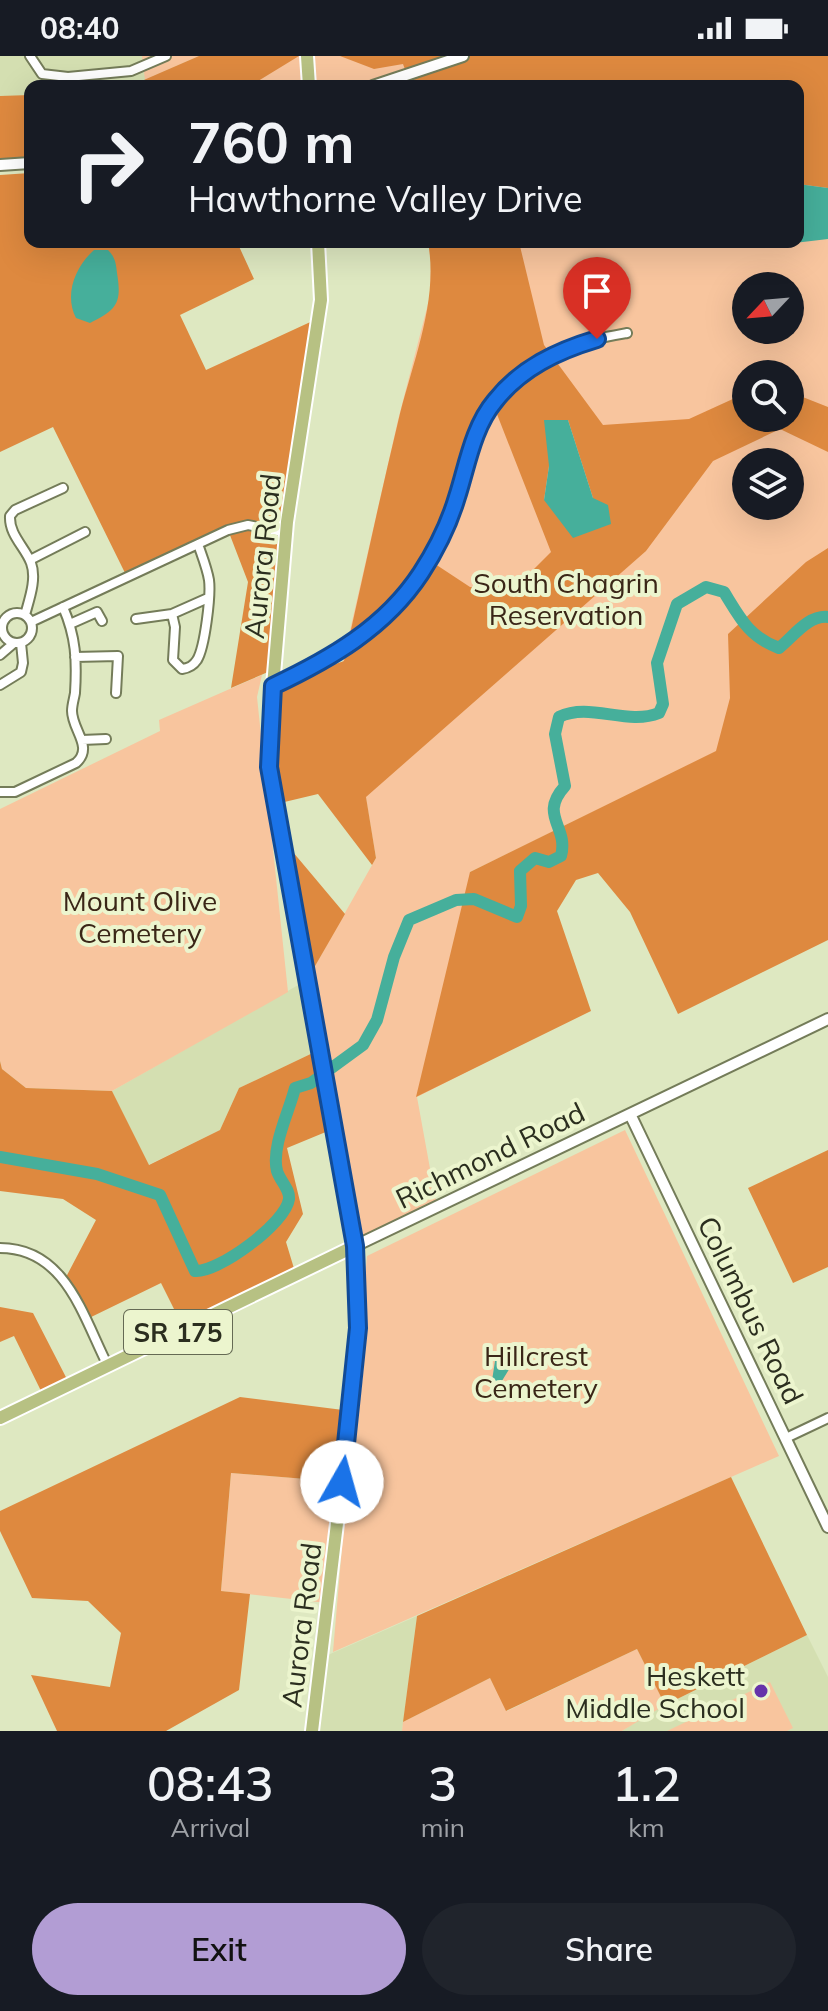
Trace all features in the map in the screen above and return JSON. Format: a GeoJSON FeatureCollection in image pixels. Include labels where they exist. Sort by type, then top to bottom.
{"type":"FeatureCollection","features":[{"type":"Feature","properties":{"kind":"main road"},"geometry":{"type":"LineString","coordinates":[[307,56],[309,80]]}},
{"type":"Feature","properties":{"kind":"main road","name":"Aurora Road"},"geometry":{"type":"LineString","coordinates":[[312,1731],[355,1374],[358,1328],[355,1246],[269,767],[286,533],[321,300],[318,248]]}},
{"type":"Feature","properties":{"kind":"main road","name":"Richmond Road"},"geometry":{"type":"LineString","coordinates":[[0,1418],[355,1246]]}},
{"type":"Feature","properties":{"kind":"street"},"geometry":{"type":"LineString","coordinates":[[30,56],[42,74],[68,77],[131,71],[166,56]]}},
{"type":"Feature","properties":{"kind":"street"},"geometry":{"type":"LineString","coordinates":[[391,80],[463,56]]}},
{"type":"Feature","properties":{"kind":"street"},"geometry":{"type":"LineString","coordinates":[[0,165],[24,163]]}},
{"type":"Feature","properties":{"kind":"street"},"geometry":{"type":"LineString","coordinates":[[273,686],[321,664],[358,639],[388,613],[420,575],[443,536],[475,438],[493,403],[515,380],[561,350],[627,333]]}},
{"type":"Feature","properties":{"kind":"street"},"geometry":{"type":"LineString","coordinates":[[0,655],[31,635],[28,619],[33,579],[30,560],[11,527],[10,516],[15,510],[63,488]]}},
{"type":"Feature","properties":{"kind":"street"},"geometry":{"type":"LineString","coordinates":[[0,685],[21,672],[23,663],[17,643],[4,635],[2,621],[13,614],[28,619],[63,607],[228,530],[248,525],[286,533]]}},
{"type":"Feature","properties":{"kind":"street"},"geometry":{"type":"LineString","coordinates":[[30,560],[85,532]]}},
{"type":"Feature","properties":{"kind":"street"},"geometry":{"type":"LineString","coordinates":[[172,614],[175,627],[173,660],[182,669],[188,669],[202,650],[210,583],[198,544]]}},
{"type":"Feature","properties":{"kind":"street"},"geometry":{"type":"LineString","coordinates":[[136,619],[172,614],[208,598]]}},
{"type":"Feature","properties":{"kind":"street"},"geometry":{"type":"LineString","coordinates":[[0,792],[15,792],[76,763],[84,752],[72,713],[75,657],[70,624],[63,607]]}},
{"type":"Feature","properties":{"kind":"street"},"geometry":{"type":"LineString","coordinates":[[70,624],[97,612],[102,621]]}},
{"type":"Feature","properties":{"kind":"street"},"geometry":{"type":"LineString","coordinates":[[111,656],[112,644]]}},
{"type":"Feature","properties":{"kind":"street"},"geometry":{"type":"LineString","coordinates":[[75,657],[118,656],[116,693]]}},
{"type":"Feature","properties":{"kind":"street"},"geometry":{"type":"LineString","coordinates":[[82,740],[106,739]]}},
{"type":"Feature","properties":{"kind":"street","name":"Richmond Road"},"geometry":{"type":"LineString","coordinates":[[355,1246],[828,1019]]}},
{"type":"Feature","properties":{"kind":"street","name":"Columbus Road"},"geometry":{"type":"LineString","coordinates":[[630,1114],[828,1527]]}},
{"type":"Feature","properties":{"kind":"street"},"geometry":{"type":"LineString","coordinates":[[0,1248],[36,1254],[65,1279],[108,1366]]}},
{"type":"Feature","properties":{"kind":"street"},"geometry":{"type":"LineString","coordinates":[[786,1438],[828,1418]]}},
{"type":"Feature","properties":{"kind":"shaded area"},"geometry":{"type":"Polygon","coordinates":[[[0,56],[254,56],[203,80],[24,80],[24,115],[0,116],[0,56]]]}},
{"type":"Feature","properties":{"kind":"shaded area"},"geometry":{"type":"Polygon","coordinates":[[[307,980],[319,1050],[239,1088],[220,1130],[148,1165],[112,1091],[307,980]]]}},
{"type":"Feature","properties":{"kind":"shaded area"},"geometry":{"type":"Polygon","coordinates":[[[417,1616],[402,1731],[312,1731],[321,1658],[417,1616]]]}},
{"type":"Feature","properties":{"kind":"shaded area","name":"Heskett Middle School"},"geometry":{"type":"Polygon","coordinates":[[[807,1635],[828,1677],[828,1731],[622,1731],[653,1711],[807,1635]]]}},
{"type":"Feature","properties":{"kind":"green space"},"geometry":{"type":"Polygon","coordinates":[[[142,56],[199,56],[145,80],[142,56]]]}},
{"type":"Feature","properties":{"kind":"green space"},"geometry":{"type":"Polygon","coordinates":[[[199,56],[299,56],[260,80],[144,80],[199,56]]]}},
{"type":"Feature","properties":{"kind":"green space","name":"South Chagrin Reservation"},"geometry":{"type":"Polygon","coordinates":[[[254,56],[828,56],[828,879],[756,732],[470,872],[544,1033],[417,1097],[437,1207],[355,1246],[307,980],[376,858],[343,661],[430,296],[429,248],[804,248],[804,80],[203,80],[254,56]]]}},
{"type":"Feature","properties":{"kind":"green space"},"geometry":{"type":"Polygon","coordinates":[[[340,56],[828,56],[828,188],[804,185],[804,80],[409,80],[403,64],[374,69],[340,56]]]}},
{"type":"Feature","properties":{"kind":"green space"},"geometry":{"type":"Polygon","coordinates":[[[24,95],[24,163],[0,165],[0,96],[24,95]]]}},
{"type":"Feature","properties":{"kind":"green space"},"geometry":{"type":"Polygon","coordinates":[[[24,173],[24,248],[240,248],[254,279],[180,315],[206,370],[319,318],[287,522],[275,669],[231,688],[248,582],[228,530],[127,577],[53,427],[0,452],[0,175],[24,173]]]}},
{"type":"Feature","properties":{"kind":"green space"},"geometry":{"type":"Polygon","coordinates":[[[429,248],[520,248],[544,345],[603,425],[689,419],[732,399],[732,432],[774,432],[740,448],[732,448],[732,452],[713,461],[646,551],[366,797],[376,858],[372,865],[318,794],[276,804],[269,767],[273,686],[344,661],[398,422],[430,287],[429,248]],[[493,404],[429,560],[470,587],[517,586],[551,552],[493,404]],[[568,420],[549,466],[544,500],[593,498],[568,420]]]}},
{"type":"Feature","properties":{"kind":"green space"},"geometry":{"type":"Polygon","coordinates":[[[804,398],[828,407],[828,452],[786,432],[804,432],[804,398]]]}},
{"type":"Feature","properties":{"kind":"green space"},"geometry":{"type":"Polygon","coordinates":[[[828,548],[828,940],[678,1014],[630,912],[598,873],[576,880],[557,911],[591,1011],[416,1097],[470,872],[716,751],[730,698],[728,634],[806,562],[828,548]]]}},
{"type":"Feature","properties":{"kind":"green space","name":"Mount Olive Cemetery"},"geometry":{"type":"Polygon","coordinates":[[[262,675],[257,697],[288,992],[112,1091],[26,1088],[2,1069],[0,1061],[0,809],[160,731],[159,720],[262,675]]]}},
{"type":"Feature","properties":{"kind":"green space"},"geometry":{"type":"Polygon","coordinates":[[[282,839],[345,914],[307,980],[282,839]]]}},
{"type":"Feature","properties":{"kind":"green space"},"geometry":{"type":"Polygon","coordinates":[[[319,1050],[333,1129],[287,1148],[303,1214],[286,1242],[296,1275],[184,1329],[161,1283],[85,1320],[65,1279],[96,1220],[63,1199],[0,1191],[0,1061],[2,1069],[26,1088],[112,1091],[149,1165],[220,1130],[239,1088],[319,1050]]]}},
{"type":"Feature","properties":{"kind":"green space","name":"Hillcrest Cemetery"},"geometry":{"type":"Polygon","coordinates":[[[625,1130],[779,1456],[333,1652],[367,1256],[625,1130]]]}},
{"type":"Feature","properties":{"kind":"green space"},"geometry":{"type":"Polygon","coordinates":[[[828,1150],[828,1267],[793,1283],[748,1188],[828,1150]]]}},
{"type":"Feature","properties":{"kind":"green space"},"geometry":{"type":"Polygon","coordinates":[[[0,1307],[33,1313],[70,1385],[43,1395],[14,1336],[0,1342],[0,1307]]]}},
{"type":"Feature","properties":{"kind":"green space"},"geometry":{"type":"Polygon","coordinates":[[[240,1397],[351,1411],[342,1482],[231,1473],[221,1591],[250,1594],[239,1690],[166,1731],[57,1731],[31,1675],[110,1687],[121,1633],[88,1601],[32,1598],[0,1531],[0,1511],[240,1397]]]}},
{"type":"Feature","properties":{"kind":"green space"},"geometry":{"type":"Polygon","coordinates":[[[231,1473],[342,1482],[327,1603],[221,1591],[231,1473]]]}},
{"type":"Feature","properties":{"kind":"green space"},"geometry":{"type":"Polygon","coordinates":[[[731,1477],[807,1635],[665,1705],[637,1649],[506,1711],[490,1678],[403,1722],[417,1616],[731,1477]]]}},
{"type":"Feature","properties":{"kind":"green space"},"geometry":{"type":"Polygon","coordinates":[[[637,1649],[665,1705],[622,1731],[402,1731],[403,1722],[490,1678],[507,1711],[637,1649]]]}},
{"type":"Feature","properties":{"kind":"green space"},"geometry":{"type":"Polygon","coordinates":[[[770,1682],[793,1728],[787,1731],[667,1731],[770,1682]]]}},
{"type":"Feature","properties":{"kind":"water"},"geometry":{"type":"Polygon","coordinates":[[[804,185],[828,188],[828,239],[804,242],[804,185]]]}},
{"type":"Feature","properties":{"kind":"water"},"geometry":{"type":"Polygon","coordinates":[[[94,250],[108,250],[115,260],[119,292],[112,309],[90,323],[76,318],[71,291],[81,265],[94,250]]]}},
{"type":"Feature","properties":{"kind":"water"},"geometry":{"type":"Polygon","coordinates":[[[544,420],[568,420],[593,498],[608,505],[611,524],[573,538],[544,500],[549,466],[544,420]]]}},
{"type":"Feature","properties":{"kind":"water"},"geometry":{"type":"Polygon","coordinates":[[[507,1359],[511,1366],[497,1389],[491,1387],[495,1361],[507,1359]]]}},
{"type":"Feature","properties":{"kind":"waterway"},"geometry":{"type":"LineString","coordinates":[[0,1157],[97,1174],[160,1195],[195,1271],[219,1264],[250,1245],[276,1221],[289,1199],[277,1171],[276,1151],[295,1088],[311,1083],[363,1045],[377,1020],[394,957],[409,920],[456,900],[474,899],[517,917],[521,906],[520,871],[535,858],[549,862],[561,856],[561,837],[554,813],[557,796],[565,786],[555,734],[559,717],[583,712],[634,717],[659,713],[663,704],[657,663],[677,604],[706,587],[724,592],[753,632],[779,648],[814,619],[828,617]]}},
{"type":"Feature","properties":{"kind":"place","name":"Heskett Middle School"},"geometry":{"type":"Point","coordinates":[761,1691]}},
{"type":"Feature","properties":{"kind":"route"},"geometry":{"type":"LineString","coordinates":[[342,1482],[358,1328],[355,1246],[269,767],[273,686],[321,664],[358,639],[388,613],[420,575],[443,536],[475,438],[493,403],[515,380],[561,350],[597,339]]}}]}
